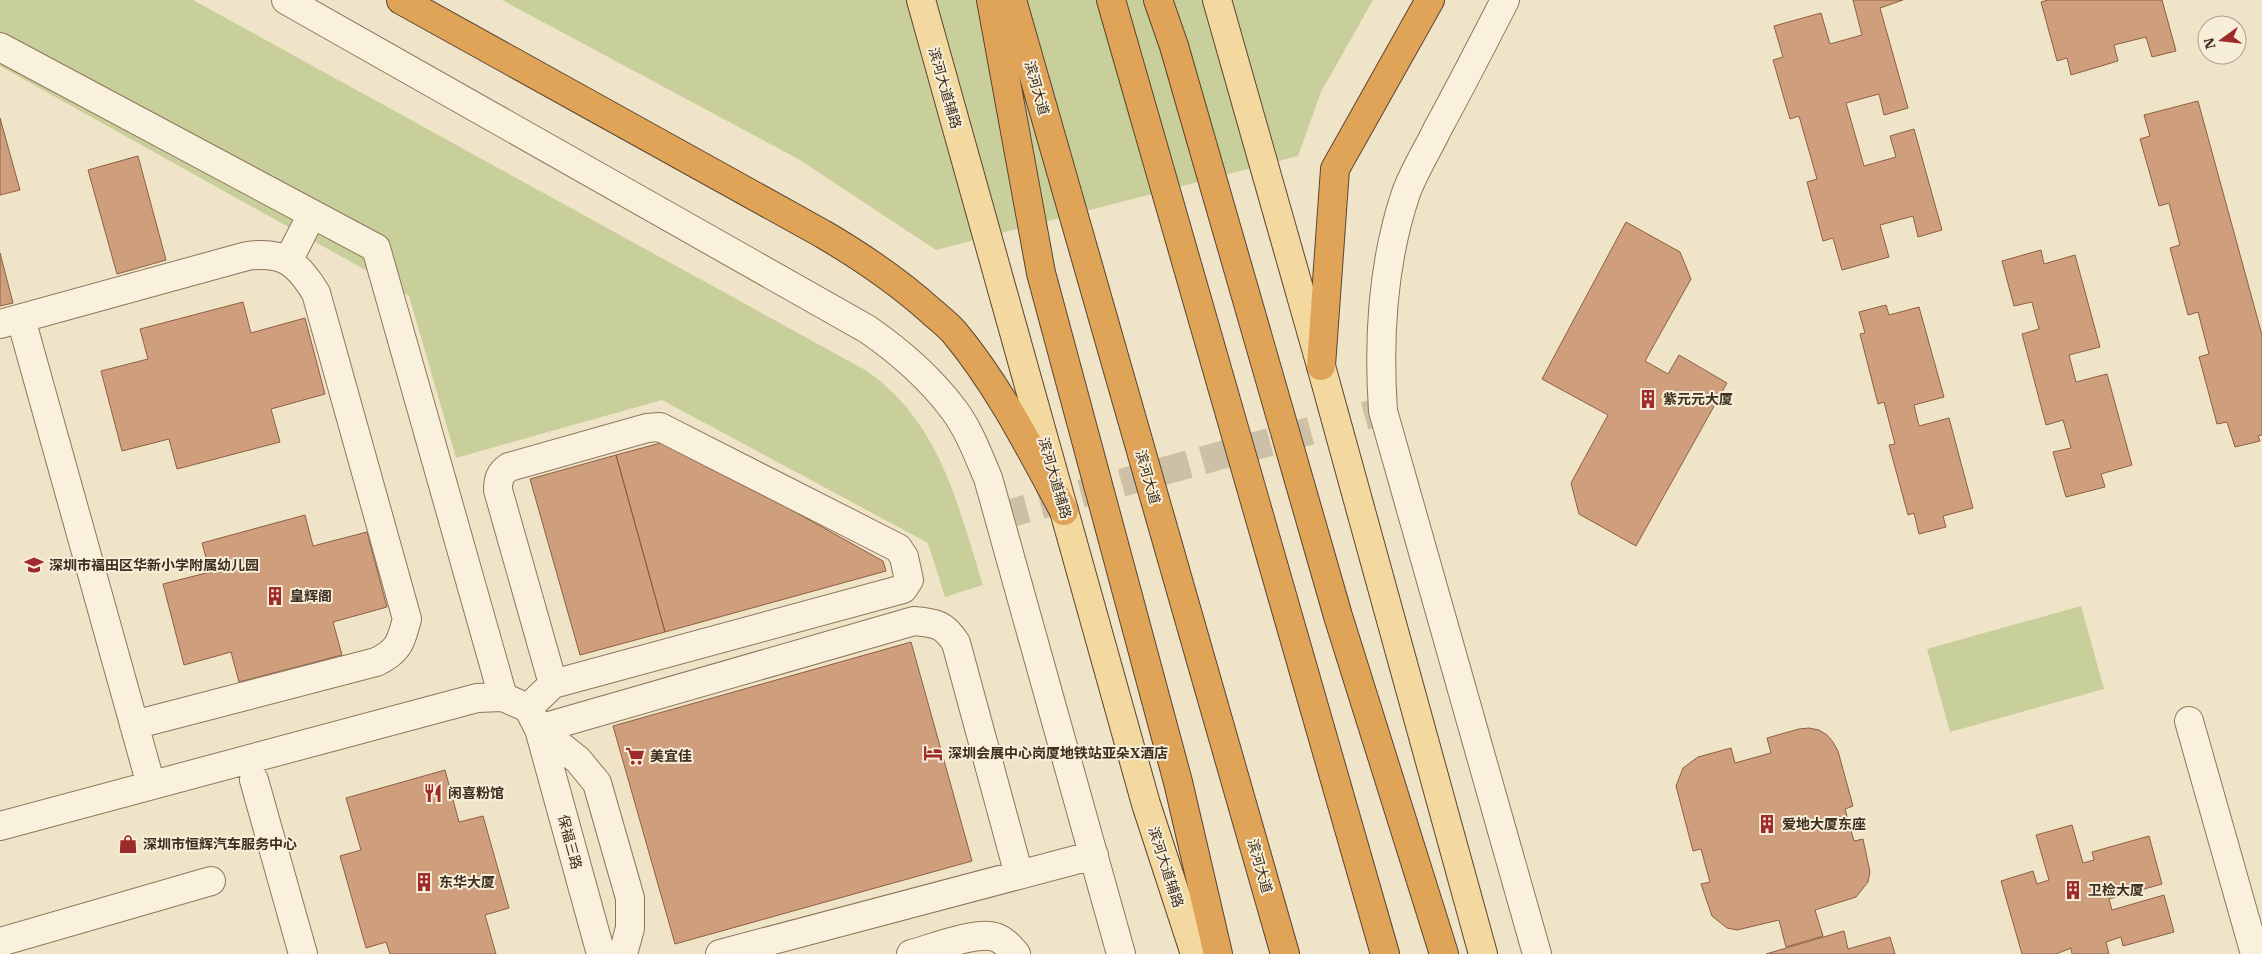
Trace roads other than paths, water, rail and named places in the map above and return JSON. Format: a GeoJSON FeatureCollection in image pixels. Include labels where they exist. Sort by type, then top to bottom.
{"type":"FeatureCollection","features":[{"type":"Feature","properties":{"kind":"highway"},"geometry":{"type":"LineString","coordinates":[[401,0],[824,234],[872,263],[911,293],[953,331],[988,376],[1064,511]]}},
{"type":"Feature","properties":{"kind":"highway"},"geometry":{"type":"LineString","coordinates":[[991,0],[1041,273],[1178,782],[1218,954]]}},
{"type":"Feature","properties":{"kind":"highway","name":"滨河大道"},"geometry":{"type":"LineString","coordinates":[[1012,0],[1285,954]]}},
{"type":"Feature","properties":{"kind":"highway"},"geometry":{"type":"LineString","coordinates":[[1111,0],[1385,954]]}},
{"type":"Feature","properties":{"kind":"highway"},"geometry":{"type":"LineString","coordinates":[[1158,0],[1174,46],[1338,616],[1444,954]]}},
{"type":"Feature","properties":{"kind":"highway"},"geometry":{"type":"LineString","coordinates":[[1321,366],[1335,169],[1430,0]]}},
{"type":"Feature","properties":{"kind":"main road","name":"滨河大道辅路"},"geometry":{"type":"LineString","coordinates":[[921,0],[1146,804],[1195,954]]}},
{"type":"Feature","properties":{"kind":"main road"},"geometry":{"type":"LineString","coordinates":[[1217,0],[1321,366],[1483,954]]}},
{"type":"Feature","properties":{"kind":"street"},"geometry":{"type":"LineString","coordinates":[[286,0],[867,329],[894,348],[936,389],[955,411],[974,444],[988,478],[1121,954]]}},
{"type":"Feature","properties":{"kind":"street"},"geometry":{"type":"LineString","coordinates":[[1505,0],[1406,192],[1386,277],[1382,312],[1380,362],[1383,411],[1537,954]]}},
{"type":"Feature","properties":{"kind":"street"},"geometry":{"type":"LineString","coordinates":[[0,47],[376,248],[503,698]]}},
{"type":"Feature","properties":{"kind":"street"},"geometry":{"type":"LineString","coordinates":[[288,261],[312,214]]}},
{"type":"Feature","properties":{"kind":"street"},"geometry":{"type":"LineString","coordinates":[[134,725],[376,662],[392,654],[402,637],[407,619],[316,293],[304,274],[288,261],[266,254],[247,256],[11,321],[151,786]]}},
{"type":"Feature","properties":{"kind":"street"},"geometry":{"type":"LineString","coordinates":[[533,719],[552,684],[498,490],[498,480],[502,472],[510,467],[647,428],[660,427],[898,548],[904,557],[909,580],[903,588],[552,684]]}},
{"type":"Feature","properties":{"kind":"street"},"geometry":{"type":"LineString","coordinates":[[533,719],[914,621],[934,623],[948,630],[956,644],[1020,875]]}},
{"type":"Feature","properties":{"kind":"street"},"geometry":{"type":"LineString","coordinates":[[0,826],[477,698],[503,698],[533,719],[578,760],[597,783],[630,898],[630,928],[623,954]]}},
{"type":"Feature","properties":{"kind":"street","name":"保福三路"},"geometry":{"type":"LineString","coordinates":[[533,719],[600,954]]}},
{"type":"Feature","properties":{"kind":"street"},"geometry":{"type":"LineString","coordinates":[[2189,721],[2255,954]]}},
{"type":"Feature","properties":{"kind":"street"},"geometry":{"type":"LineString","coordinates":[[254,780],[303,954]]}},
{"type":"Feature","properties":{"kind":"street"},"geometry":{"type":"LineString","coordinates":[[720,954],[1094,855]]}},
{"type":"Feature","properties":{"kind":"street"},"geometry":{"type":"LineString","coordinates":[[3,954],[0,943],[211,881]]}},
{"type":"Feature","properties":{"kind":"street"},"geometry":{"type":"LineString","coordinates":[[911,954],[977,936],[994,936],[1006,943],[1016,954]]}},
{"type":"Feature","properties":{"kind":"tunnel"},"geometry":{"type":"LineString","coordinates":[[1000,516],[1383,411]]}},
{"type":"Feature","properties":{"kind":"place","name":"紫元元大厦"},"geometry":{"type":"Point","coordinates":[1648,399]}},
{"type":"Feature","properties":{"kind":"place","name":"深圳市福田区华新小学附属幼儿园"},"geometry":{"type":"Point","coordinates":[34,565]}},
{"type":"Feature","properties":{"kind":"place","name":"皇辉阁"},"geometry":{"type":"Point","coordinates":[275,596]}},
{"type":"Feature","properties":{"kind":"place","name":"深圳会展中心岗厦地铁站亚朵X酒店"},"geometry":{"type":"Point","coordinates":[933,753]}},
{"type":"Feature","properties":{"kind":"place","name":"美宜佳"},"geometry":{"type":"Point","coordinates":[635,756]}},
{"type":"Feature","properties":{"kind":"place","name":"闲喜粉馆"},"geometry":{"type":"Point","coordinates":[433,793]}},
{"type":"Feature","properties":{"kind":"place","name":"爱地大厦东座"},"geometry":{"type":"Point","coordinates":[1767,824]}},
{"type":"Feature","properties":{"kind":"place","name":"深圳市恒辉汽车服务中心"},"geometry":{"type":"Point","coordinates":[128,844]}},
{"type":"Feature","properties":{"kind":"place","name":"东华大厦"},"geometry":{"type":"Point","coordinates":[424,882]}},
{"type":"Feature","properties":{"kind":"place","name":"卫检大厦"},"geometry":{"type":"Point","coordinates":[2073,890]}}]}
